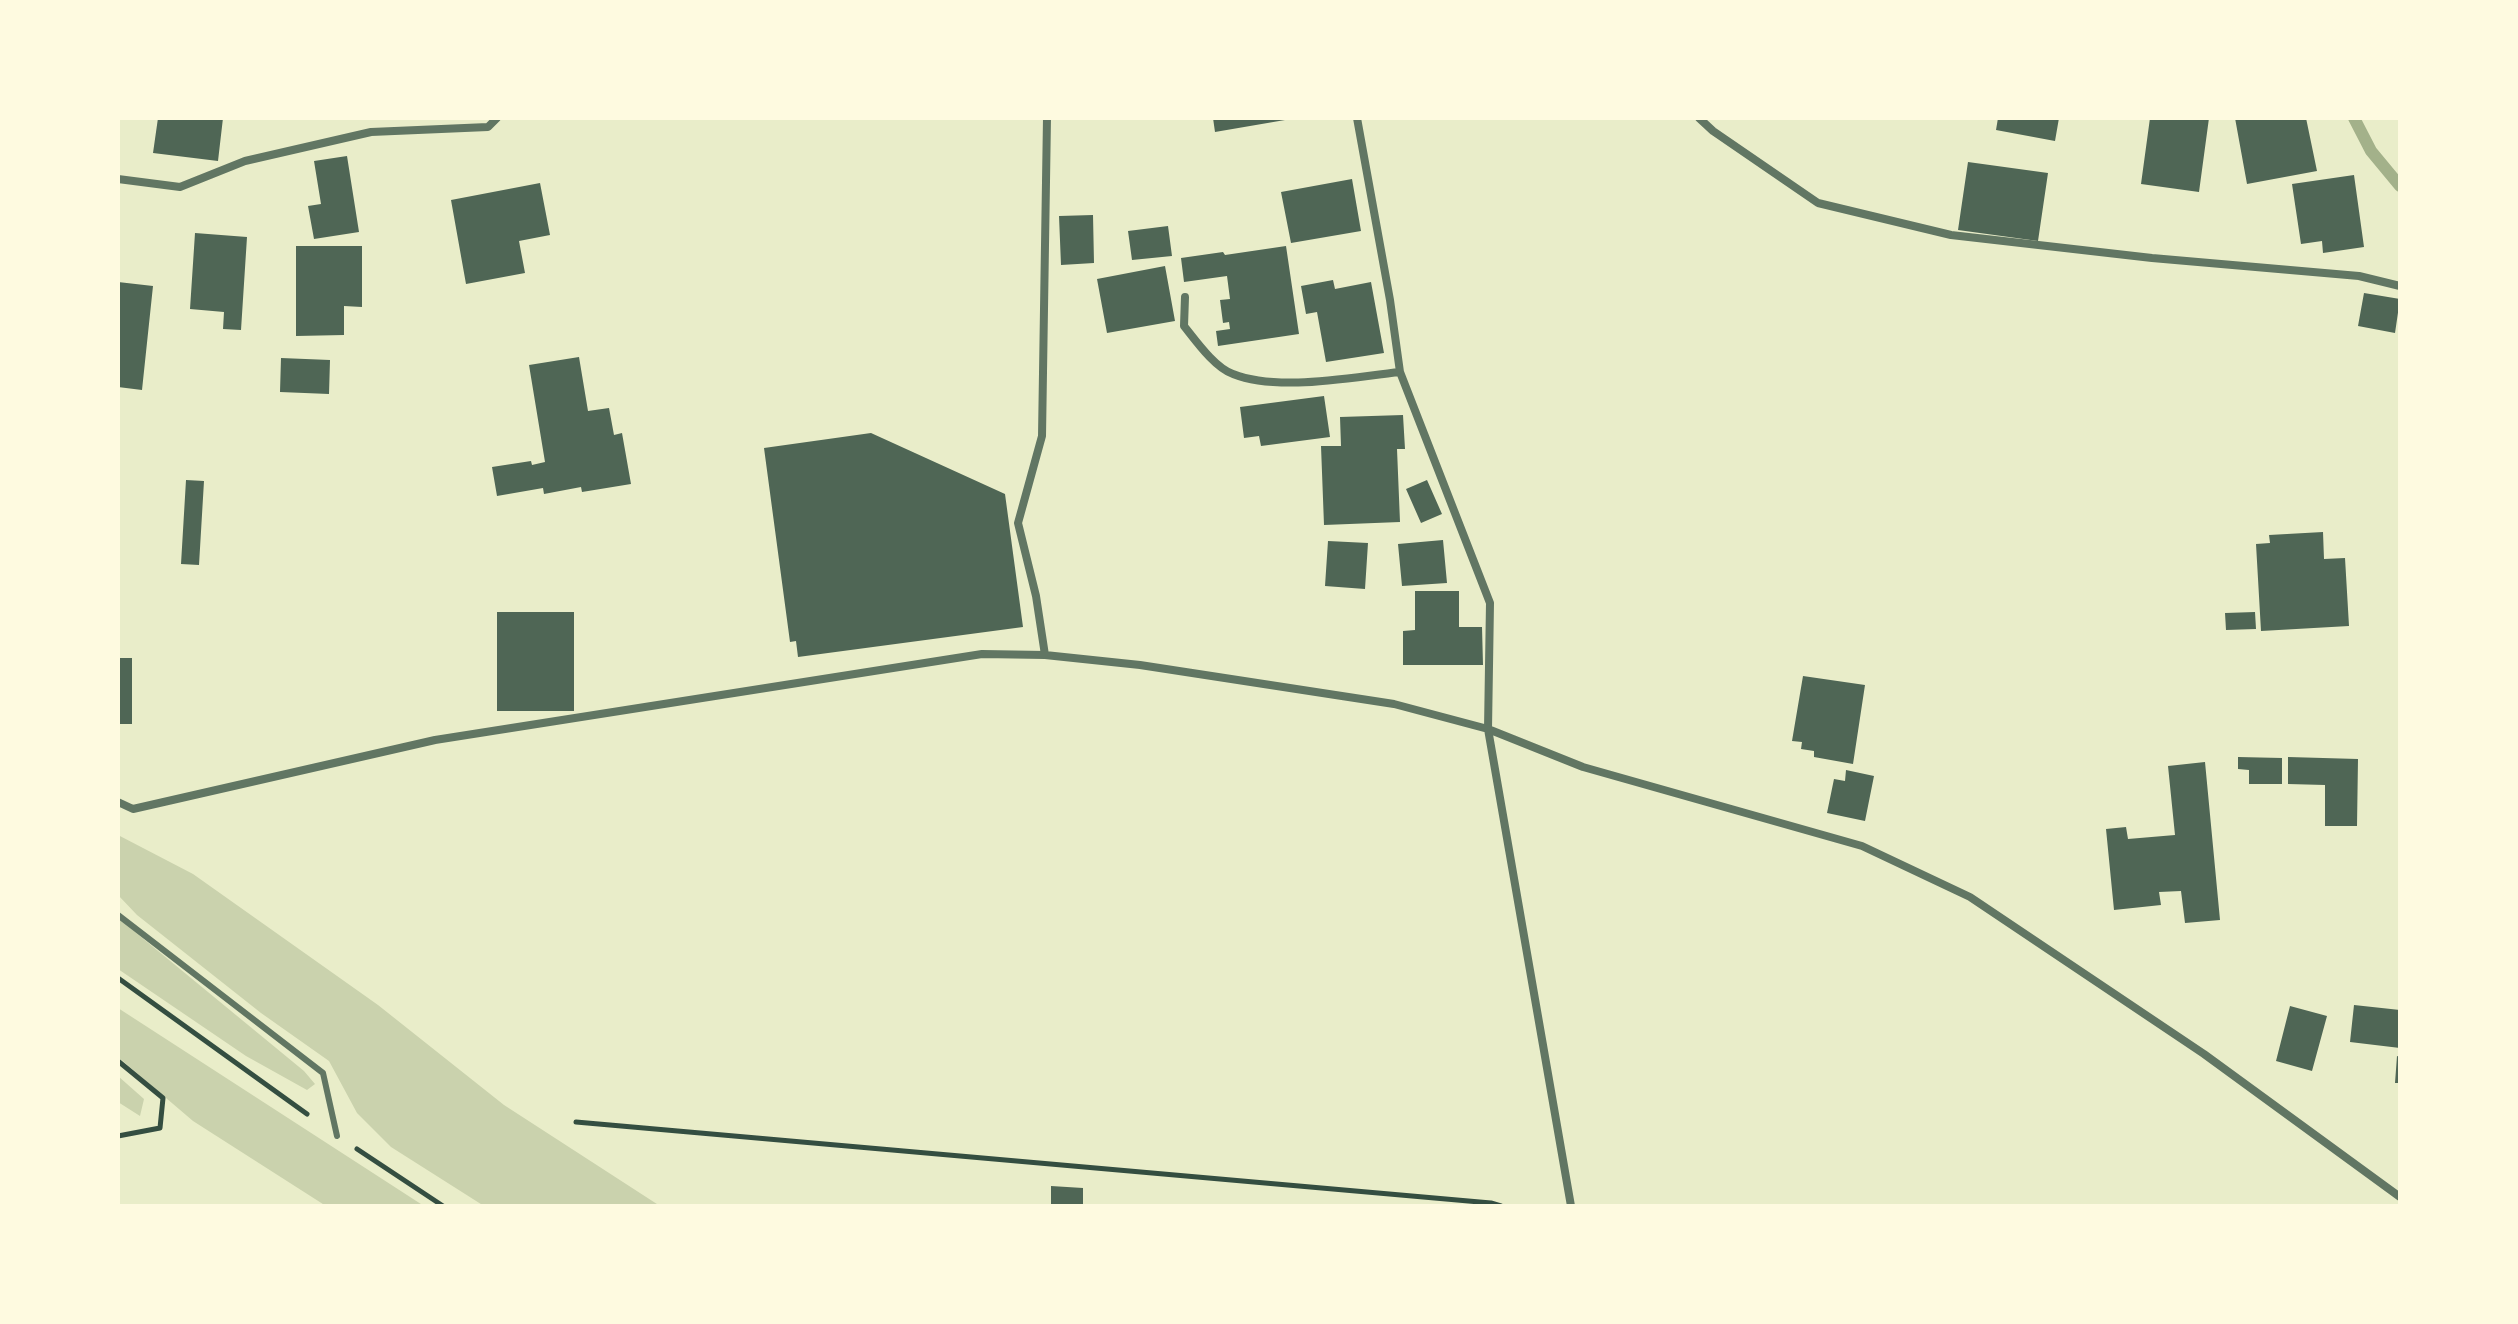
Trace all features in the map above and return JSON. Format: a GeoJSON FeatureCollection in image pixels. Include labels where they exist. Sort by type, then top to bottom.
{"type":"FeatureCollection","features":[{"type":"Feature","properties":{"kind":"street"},"geometry":{"type":"LineString","coordinates":[[118,179],[180,187],[245,161],[371,132],[488,127],[497,118]]}},
{"type":"Feature","properties":{"kind":"street"},"geometry":{"type":"LineString","coordinates":[[1045,655],[1036,596],[1018,523],[1042,436],[1047,118]]}},
{"type":"Feature","properties":{"kind":"street"},"geometry":{"type":"LineString","coordinates":[[1357,118],[1400,372],[1490,603],[1488,729],[1571,1206]]}},
{"type":"Feature","properties":{"kind":"street"},"geometry":{"type":"LineString","coordinates":[[1699,118],[1713,131],[1818,203],[1951,235],[2152,258],[2359,276],[2400,286]]}},
{"type":"Feature","properties":{"kind":"street"},"geometry":{"type":"LineString","coordinates":[[1185,297],[1184,326],[1206,353],[1231,374],[1283,383],[1400,372]]}},
{"type":"Feature","properties":{"kind":"street"},"geometry":{"type":"LineString","coordinates":[[118,802],[133,809],[435,740],[982,654],[1045,655],[1140,665],[1394,704],[1488,729],[1583,767],[1862,846],[1970,897],[2204,1054],[2400,1197]]}},
{"type":"Feature","properties":{"kind":"lane"},"geometry":{"type":"LineString","coordinates":[[118,915],[323,1073],[337,1136]]}},
{"type":"Feature","properties":{"kind":"path"},"geometry":{"type":"LineString","coordinates":[[118,978],[337,1136],[443,1206]]}},
{"type":"Feature","properties":{"kind":"path"},"geometry":{"type":"LineString","coordinates":[[118,1061],[163,1098],[160,1128],[118,1136]]}},
{"type":"Feature","properties":{"kind":"path"},"geometry":{"type":"LineString","coordinates":[[576,1122],[1501,1206]]}},
{"type":"Feature","properties":{"kind":"green space"},"geometry":{"type":"Polygon","coordinates":[[[118,835],[193,874],[378,1005],[504,1105],[660,1206],[484,1206],[391,1147],[357,1113],[329,1061],[261,1013],[137,915],[118,895],[118,835]]]}},
{"type":"Feature","properties":{"kind":"green space"},"geometry":{"type":"Polygon","coordinates":[[[118,918],[304,1071],[315,1084],[307,1090],[246,1056],[118,969],[118,918]]]}},
{"type":"Feature","properties":{"kind":"green space"},"geometry":{"type":"Polygon","coordinates":[[[118,1008],[424,1206],[326,1206],[193,1121],[118,1057],[118,1008]]]}},
{"type":"Feature","properties":{"kind":"green space"},"geometry":{"type":"Polygon","coordinates":[[[118,1076],[144,1099],[140,1116],[118,1102],[118,1076]]]}},
{"type":"Feature","properties":{"kind":"building"},"geometry":{"type":"Polygon","coordinates":[[[158,118],[223,118],[218,161],[153,153],[158,118]]]}},
{"type":"Feature","properties":{"kind":"building"},"geometry":{"type":"Polygon","coordinates":[[[1213,118],[1285,118],[1285,120],[1215,132],[1213,118]]]}},
{"type":"Feature","properties":{"kind":"building"},"geometry":{"type":"Polygon","coordinates":[[[1998,118],[2059,118],[2055,141],[1996,130],[1998,118]]]}},
{"type":"Feature","properties":{"kind":"building"},"geometry":{"type":"Polygon","coordinates":[[[2150,118],[2209,118],[2199,192],[2141,184],[2150,118]]]}},
{"type":"Feature","properties":{"kind":"building"},"geometry":{"type":"Polygon","coordinates":[[[2235,118],[2306,118],[2317,171],[2247,184],[2235,118]]]}},
{"type":"Feature","properties":{"kind":"building"},"geometry":{"type":"Polygon","coordinates":[[[347,156],[359,232],[314,239],[308,206],[321,204],[314,161],[347,156]]]}},
{"type":"Feature","properties":{"kind":"building"},"geometry":{"type":"Polygon","coordinates":[[[1968,162],[2048,173],[2038,241],[1958,230],[1968,162]]]}},
{"type":"Feature","properties":{"kind":"building"},"geometry":{"type":"Polygon","coordinates":[[[2354,175],[2364,247],[2323,253],[2322,241],[2301,244],[2292,184],[2354,175]]]}},
{"type":"Feature","properties":{"kind":"building"},"geometry":{"type":"Polygon","coordinates":[[[1352,179],[1361,231],[1291,243],[1281,192],[1352,179]]]}},
{"type":"Feature","properties":{"kind":"building"},"geometry":{"type":"Polygon","coordinates":[[[540,183],[550,235],[519,241],[525,273],[466,284],[451,200],[540,183]]]}},
{"type":"Feature","properties":{"kind":"building"},"geometry":{"type":"Polygon","coordinates":[[[1093,215],[1094,263],[1061,265],[1059,216],[1093,215]]]}},
{"type":"Feature","properties":{"kind":"building"},"geometry":{"type":"Polygon","coordinates":[[[1168,226],[1172,256],[1132,260],[1128,231],[1168,226]]]}},
{"type":"Feature","properties":{"kind":"building"},"geometry":{"type":"Polygon","coordinates":[[[195,233],[247,237],[241,330],[223,329],[224,312],[190,309],[195,233]]]}},
{"type":"Feature","properties":{"kind":"building"},"geometry":{"type":"Polygon","coordinates":[[[296,246],[362,246],[362,307],[344,306],[344,335],[296,336],[296,246]]]}},
{"type":"Feature","properties":{"kind":"building"},"geometry":{"type":"Polygon","coordinates":[[[1286,246],[1299,334],[1218,346],[1216,331],[1230,329],[1229,322],[1223,323],[1220,300],[1230,299],[1227,276],[1184,282],[1181,258],[1286,246]]]}},
{"type":"Feature","properties":{"kind":"building"},"geometry":{"type":"Polygon","coordinates":[[[1165,266],[1175,321],[1107,333],[1097,279],[1165,266]]]}},
{"type":"Feature","properties":{"kind":"building"},"geometry":{"type":"Polygon","coordinates":[[[1333,280],[1335,289],[1371,282],[1384,353],[1326,362],[1317,312],[1306,314],[1301,286],[1333,280]]]}},
{"type":"Feature","properties":{"kind":"building"},"geometry":{"type":"Polygon","coordinates":[[[118,282],[153,286],[142,390],[118,387],[118,282]]]}},
{"type":"Feature","properties":{"kind":"building"},"geometry":{"type":"Polygon","coordinates":[[[2364,293],[2400,299],[2395,333],[2358,326],[2364,293]]]}},
{"type":"Feature","properties":{"kind":"building"},"geometry":{"type":"Polygon","coordinates":[[[579,357],[588,411],[609,408],[614,435],[622,433],[631,484],[582,492],[581,487],[544,494],[543,488],[497,496],[492,467],[545,462],[529,365],[579,357]]]}},
{"type":"Feature","properties":{"kind":"building"},"geometry":{"type":"Polygon","coordinates":[[[281,358],[330,360],[329,394],[280,392],[281,358]]]}},
{"type":"Feature","properties":{"kind":"building"},"geometry":{"type":"Polygon","coordinates":[[[1324,396],[1330,437],[1261,446],[1259,436],[1244,438],[1240,407],[1324,396]]]}},
{"type":"Feature","properties":{"kind":"building"},"geometry":{"type":"Polygon","coordinates":[[[1403,415],[1405,449],[1397,449],[1400,522],[1324,525],[1321,446],[1341,446],[1340,417],[1403,415]]]}},
{"type":"Feature","properties":{"kind":"building"},"geometry":{"type":"Polygon","coordinates":[[[871,433],[1005,494],[1023,627],[798,657],[796,641],[790,642],[764,448],[871,433]]]}},
{"type":"Feature","properties":{"kind":"building"},"geometry":{"type":"Polygon","coordinates":[[[186,480],[204,481],[199,565],[181,564],[186,480]]]}},
{"type":"Feature","properties":{"kind":"building"},"geometry":{"type":"Polygon","coordinates":[[[1427,480],[1442,514],[1421,523],[1406,489],[1427,480]]]}},
{"type":"Feature","properties":{"kind":"building"},"geometry":{"type":"Polygon","coordinates":[[[2323,532],[2324,559],[2345,558],[2349,626],[2261,631],[2256,544],[2270,543],[2269,535],[2323,532]]]}},
{"type":"Feature","properties":{"kind":"building"},"geometry":{"type":"Polygon","coordinates":[[[1443,540],[1447,583],[1402,586],[1398,544],[1443,540]]]}},
{"type":"Feature","properties":{"kind":"building"},"geometry":{"type":"Polygon","coordinates":[[[1328,541],[1368,543],[1365,589],[1325,586],[1328,541]]]}},
{"type":"Feature","properties":{"kind":"building"},"geometry":{"type":"Polygon","coordinates":[[[1415,591],[1459,591],[1459,627],[1482,627],[1483,665],[1403,665],[1403,631],[1415,630],[1415,591]]]}},
{"type":"Feature","properties":{"kind":"building"},"geometry":{"type":"Polygon","coordinates":[[[497,612],[574,612],[574,711],[497,711],[497,612]]]}},
{"type":"Feature","properties":{"kind":"building"},"geometry":{"type":"Polygon","coordinates":[[[2255,612],[2256,629],[2226,630],[2225,613],[2255,612]]]}},
{"type":"Feature","properties":{"kind":"building"},"geometry":{"type":"Polygon","coordinates":[[[118,658],[132,658],[132,724],[118,724],[118,658]]]}},
{"type":"Feature","properties":{"kind":"building"},"geometry":{"type":"Polygon","coordinates":[[[1803,676],[1865,685],[1853,764],[1814,757],[1814,751],[1801,749],[1802,742],[1792,741],[1803,676]]]}},
{"type":"Feature","properties":{"kind":"building"},"geometry":{"type":"Polygon","coordinates":[[[2238,757],[2282,758],[2282,784],[2249,784],[2249,770],[2238,769],[2238,757]]]}},
{"type":"Feature","properties":{"kind":"building"},"geometry":{"type":"Polygon","coordinates":[[[2288,757],[2358,759],[2357,826],[2325,826],[2325,785],[2288,784],[2288,757]]]}},
{"type":"Feature","properties":{"kind":"building"},"geometry":{"type":"Polygon","coordinates":[[[2205,762],[2220,920],[2185,923],[2181,891],[2159,892],[2161,905],[2114,910],[2106,829],[2126,827],[2128,839],[2175,835],[2168,766],[2205,762]]]}},
{"type":"Feature","properties":{"kind":"building"},"geometry":{"type":"Polygon","coordinates":[[[1846,770],[1874,776],[1865,821],[1827,813],[1834,779],[1845,781],[1846,770]]]}},
{"type":"Feature","properties":{"kind":"building"},"geometry":{"type":"Polygon","coordinates":[[[2354,1005],[2400,1010],[2400,1048],[2350,1042],[2354,1005]]]}},
{"type":"Feature","properties":{"kind":"building"},"geometry":{"type":"Polygon","coordinates":[[[2290,1006],[2327,1016],[2312,1071],[2276,1061],[2290,1006]]]}},
{"type":"Feature","properties":{"kind":"building"},"geometry":{"type":"Polygon","coordinates":[[[2397,1056],[2400,1057],[2400,1083],[2395,1083],[2397,1056]]]}},
{"type":"Feature","properties":{"kind":"building"},"geometry":{"type":"Polygon","coordinates":[[[1051,1186],[1083,1188],[1083,1206],[1051,1206],[1051,1186]]]}},
{"type":"Feature","properties":{"kind":"waterway"},"geometry":{"type":"LineString","coordinates":[[2354,118],[2371,151],[2400,186]]}}]}
